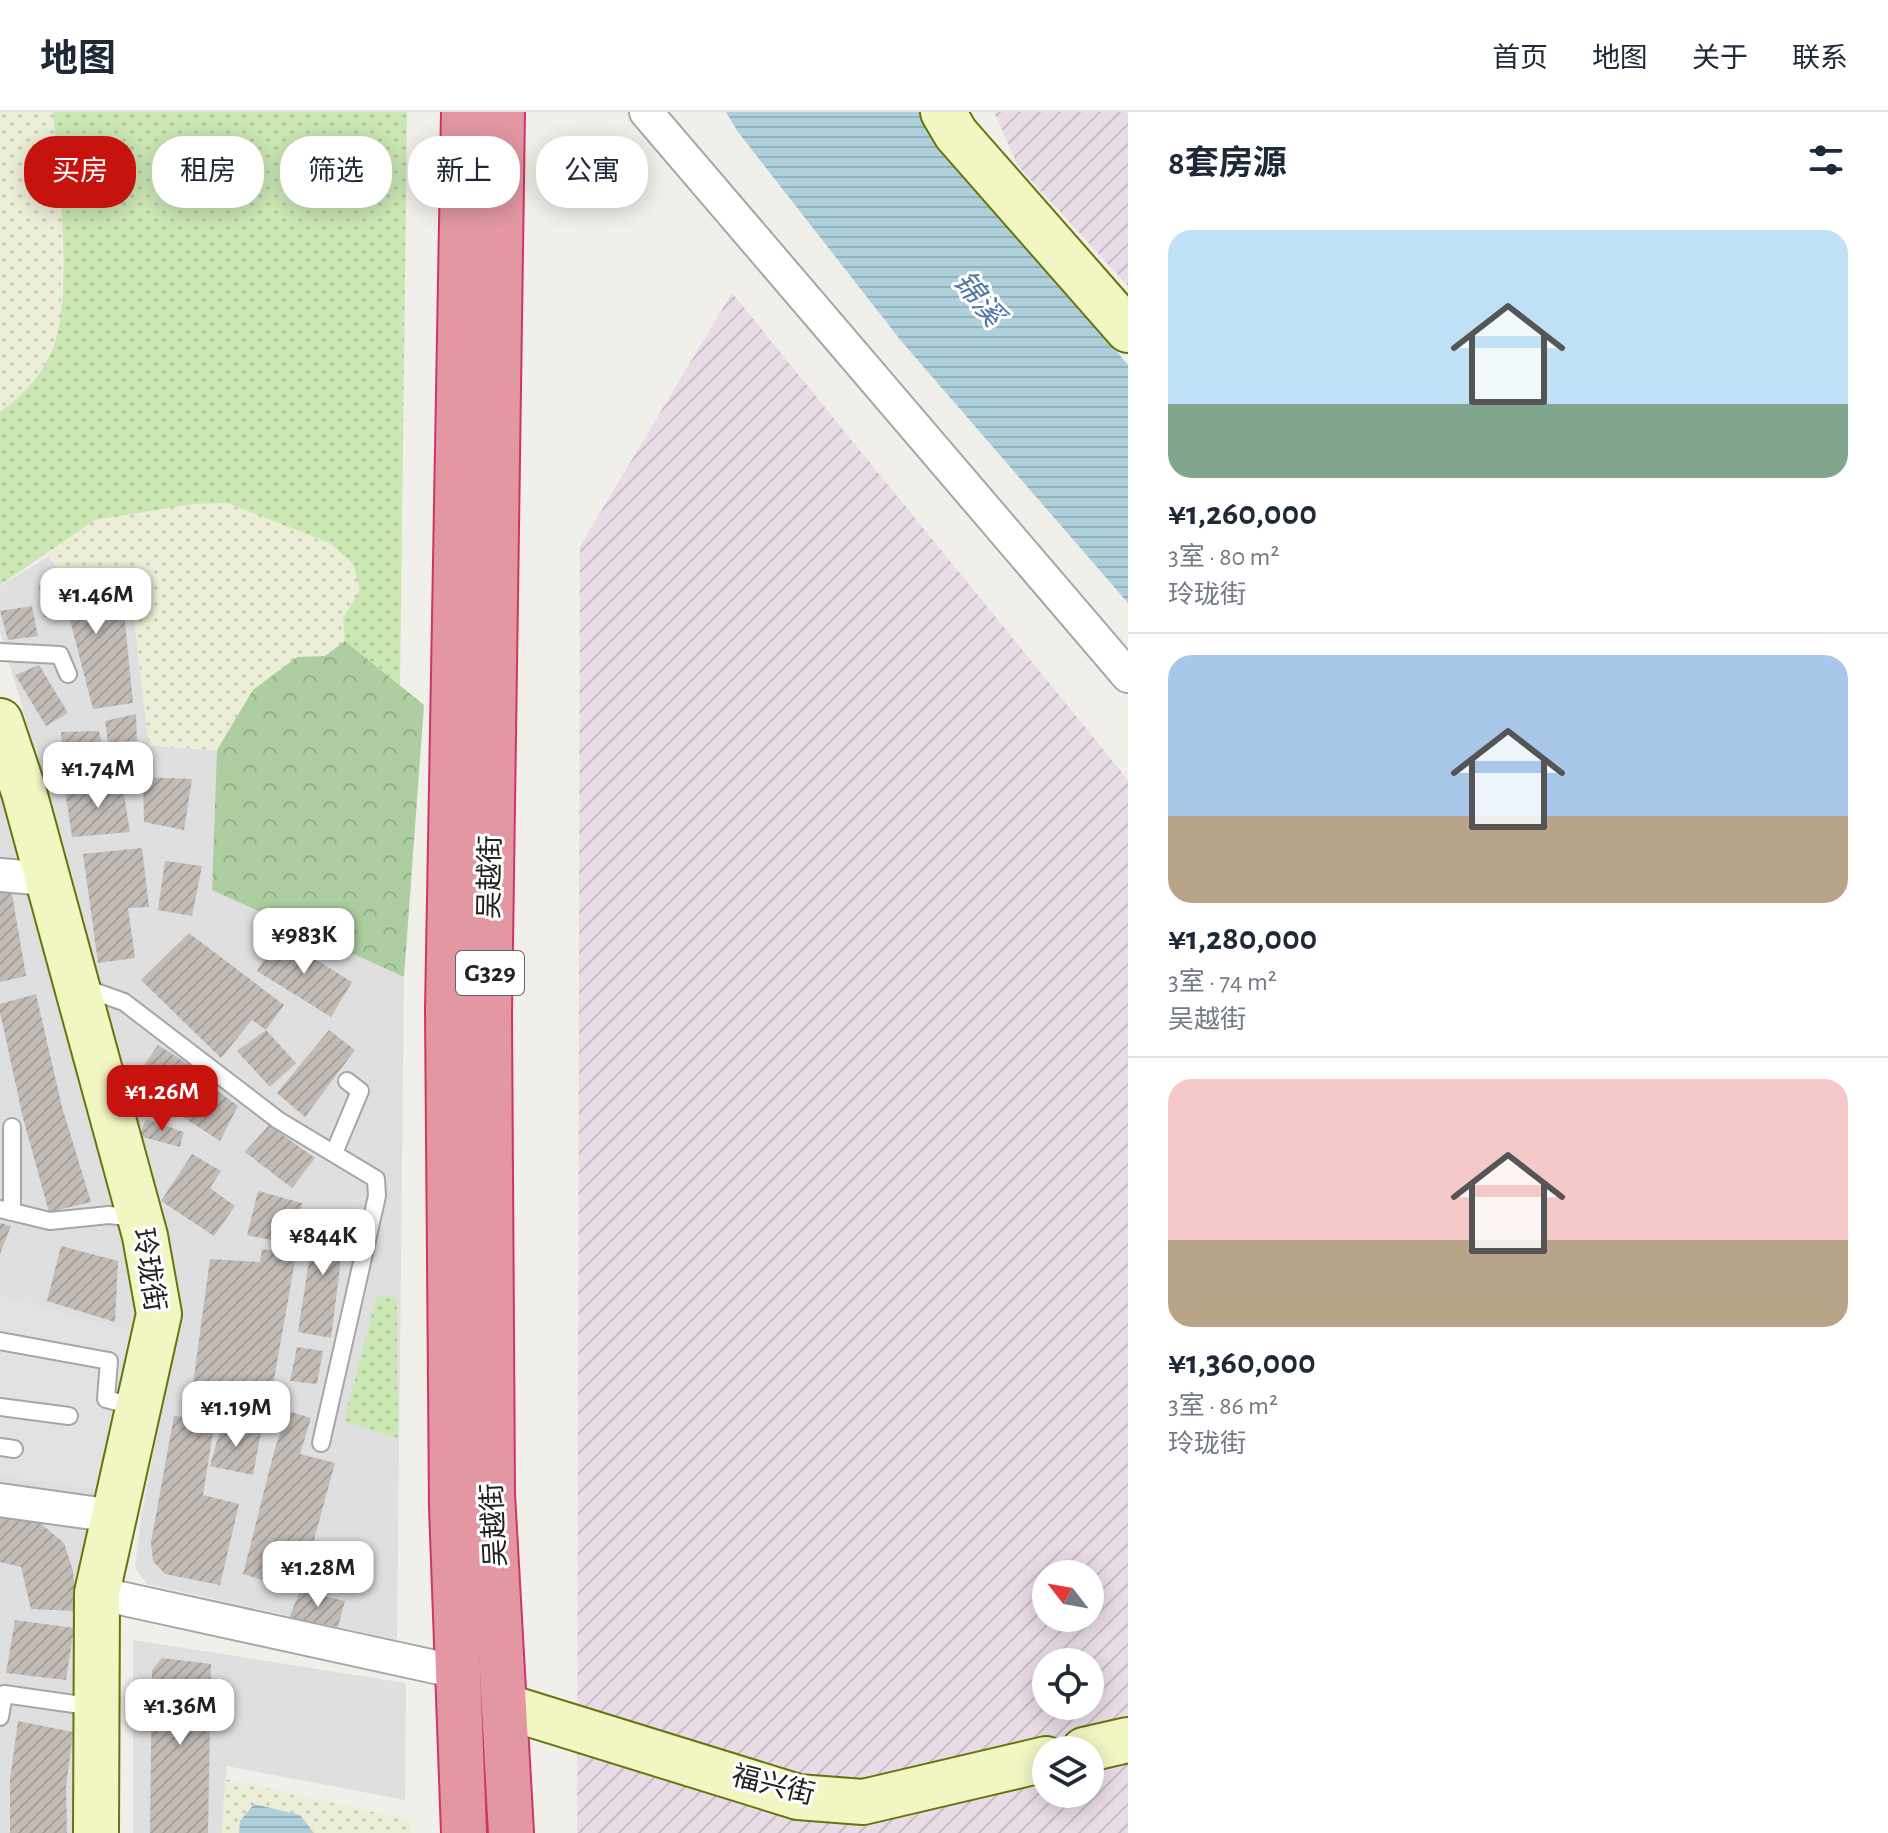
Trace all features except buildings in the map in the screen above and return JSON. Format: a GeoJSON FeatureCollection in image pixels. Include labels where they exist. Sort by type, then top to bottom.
{"type":"FeatureCollection","features":[{"type":"Feature","properties":{"kind":"highway","name":"吴越街"},"geometry":{"type":"LineString","coordinates":[[464,112],[448,1011],[452,1507],[464,1833]]}},
{"type":"Feature","properties":{"kind":"highway","name":"吴越街"},"geometry":{"type":"LineString","coordinates":[[502,112],[489,1013],[492,1494],[511,1833]]}},
{"type":"Feature","properties":{"kind":"street"},"geometry":{"type":"LineString","coordinates":[[646,112],[1128,676]]}},
{"type":"Feature","properties":{"kind":"street"},"geometry":{"type":"LineString","coordinates":[[943,112],[956,134],[1128,330]]}},
{"type":"Feature","properties":{"kind":"street","name":"玲珑街"},"geometry":{"type":"LineString","coordinates":[[0,721],[48,879],[140,1219],[159,1314],[97,1593],[96,1833]]}},
{"type":"Feature","properties":{"kind":"street"},"geometry":{"type":"LineString","coordinates":[[0,875],[48,879]]}},
{"type":"Feature","properties":{"kind":"street"},"geometry":{"type":"LineString","coordinates":[[0,1500],[114,1516]]}},
{"type":"Feature","properties":{"kind":"street"},"geometry":{"type":"LineString","coordinates":[[97,1593],[458,1672]]}},
{"type":"Feature","properties":{"kind":"street","name":"福兴街"},"geometry":{"type":"LineString","coordinates":[[504,1706],[798,1797],[863,1802],[1032,1762]]}},
{"type":"Feature","properties":{"kind":"street"},"geometry":{"type":"LineString","coordinates":[[1104,1745],[1128,1740]]}},
{"type":"Feature","properties":{"kind":"lane"},"geometry":{"type":"LineString","coordinates":[[0,652],[60,655],[68,674]]}},
{"type":"Feature","properties":{"kind":"lane"},"geometry":{"type":"LineString","coordinates":[[76,985],[124,1002],[278,1120],[376,1179],[377,1196],[321,1443]]}},
{"type":"Feature","properties":{"kind":"lane"},"geometry":{"type":"LineString","coordinates":[[334,1153],[360,1091],[347,1081]]}},
{"type":"Feature","properties":{"kind":"lane"},"geometry":{"type":"LineString","coordinates":[[12,1127],[6,1211],[50,1221],[109,1215],[140,1219]]}},
{"type":"Feature","properties":{"kind":"lane"},"geometry":{"type":"LineString","coordinates":[[0,1341],[109,1361],[106,1399],[139,1407]]}},
{"type":"Feature","properties":{"kind":"lane"},"geometry":{"type":"LineString","coordinates":[[0,1407],[69,1416]]}},
{"type":"Feature","properties":{"kind":"lane"},"geometry":{"type":"LineString","coordinates":[[0,1717],[4,1694],[96,1707]]}},
{"type":"Feature","properties":{"kind":"shaded area"},"geometry":{"type":"Polygon","coordinates":[[[994,112],[1128,112],[1128,286],[1018,166],[994,112]]]}},
{"type":"Feature","properties":{"kind":"shaded area"},"geometry":{"type":"Polygon","coordinates":[[[732,293],[1128,780],[1128,1833],[577,1833],[580,546],[732,293]]]}},
{"type":"Feature","properties":{"kind":"shaded area"},"geometry":{"type":"Polygon","coordinates":[[[49,556],[62,579],[128,568],[149,745],[217,750],[212,890],[404,977],[397,1640],[146,1584],[135,1568],[141,1517],[181,1312],[48,795],[0,632],[0,586],[49,556]]]}},
{"type":"Feature","properties":{"kind":"shaded area"},"geometry":{"type":"Polygon","coordinates":[[[0,772],[28,864],[0,858],[0,772]]]}},
{"type":"Feature","properties":{"kind":"shaded area"},"geometry":{"type":"Polygon","coordinates":[[[0,891],[35,896],[142,1312],[105,1501],[0,1488],[0,891]]]}},
{"type":"Feature","properties":{"kind":"shaded area"},"geometry":{"type":"Polygon","coordinates":[[[0,1295],[138,1333],[101,1490],[0,1476],[0,1295]]]}},
{"type":"Feature","properties":{"kind":"shaded area"},"geometry":{"type":"Polygon","coordinates":[[[0,1513],[95,1527],[83,1833],[0,1833],[0,1513]]]}},
{"type":"Feature","properties":{"kind":"shaded area"},"geometry":{"type":"Polygon","coordinates":[[[133,1640],[406,1683],[405,1800],[227,1766],[222,1833],[133,1833],[133,1640]]]}},
{"type":"Feature","properties":{"kind":"green space"},"geometry":{"type":"Polygon","coordinates":[[[0,112],[53,112],[55,136],[24,136],[24,208],[61,208],[61,314],[50,355],[26,393],[0,412],[0,112]]]}},
{"type":"Feature","properties":{"kind":"green space"},"geometry":{"type":"Polygon","coordinates":[[[53,112],[407,112],[400,685],[345,641],[343,618],[360,590],[353,564],[330,543],[227,503],[193,504],[95,520],[0,585],[0,412],[39,374],[57,334],[62,305],[61,208],[136,208],[136,136],[55,136],[53,112]]]}},
{"type":"Feature","properties":{"kind":"green space"},"geometry":{"type":"Polygon","coordinates":[[[226,503],[330,543],[353,564],[360,590],[343,618],[345,641],[325,656],[297,658],[253,690],[217,750],[149,746],[128,569],[62,579],[47,553],[95,520],[193,504],[226,503]]]}},
{"type":"Feature","properties":{"kind":"green space"},"geometry":{"type":"Polygon","coordinates":[[[345,641],[424,705],[404,977],[212,890],[217,750],[253,690],[297,657],[325,656],[345,641]]]}},
{"type":"Feature","properties":{"kind":"green space"},"geometry":{"type":"Polygon","coordinates":[[[377,1295],[397,1298],[398,1438],[344,1421],[377,1295]]]}},
{"type":"Feature","properties":{"kind":"green space"},"geometry":{"type":"Polygon","coordinates":[[[225,1779],[410,1820],[411,1833],[222,1833],[225,1779]]]}},
{"type":"Feature","properties":{"kind":"water","name":"锦溪"},"geometry":{"type":"Polygon","coordinates":[[[726,112],[923,112],[1036,256],[1128,365],[1128,603],[902,342],[738,132],[726,112]]]}},
{"type":"Feature","properties":{"kind":"water"},"geometry":{"type":"Polygon","coordinates":[[[254,1804],[300,1815],[314,1833],[239,1833],[240,1821],[254,1804]]]}}]}
